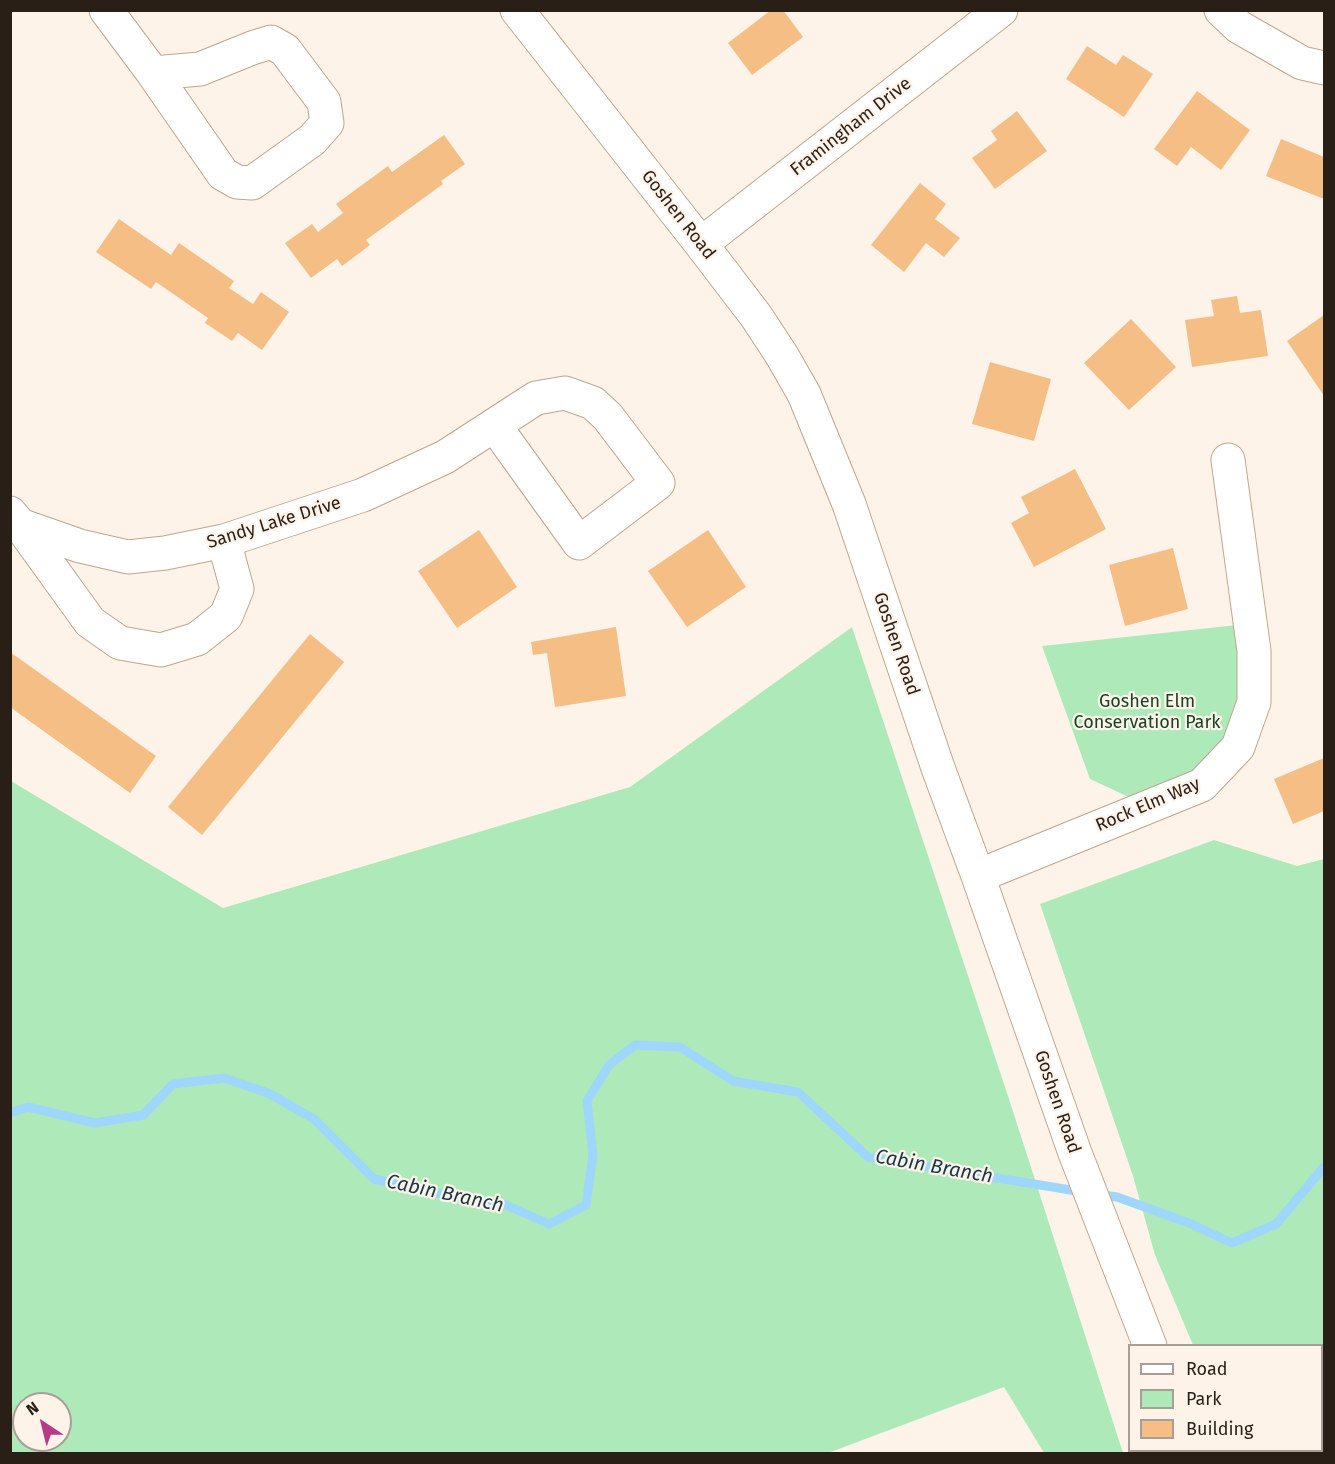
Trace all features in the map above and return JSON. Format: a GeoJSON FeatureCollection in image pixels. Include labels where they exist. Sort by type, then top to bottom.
{"type":"FeatureCollection","features":[{"type":"Feature","properties":{"kind":"street"},"geometry":{"type":"LineString","coordinates":[[106,10],[223,174],[237,182],[252,183],[312,140],[327,123],[324,102],[285,50],[271,42],[200,69],[153,73]]}},
{"type":"Feature","properties":{"kind":"street","name":"Goshen Road"},"geometry":{"type":"LineString","coordinates":[[517,10],[756,316],[781,354],[808,404],[849,504],[938,768],[1075,1153],[1149,1344]]}},
{"type":"Feature","properties":{"kind":"street","name":"Framingham Drive"},"geometry":{"type":"LineString","coordinates":[[702,244],[1001,10]]}},
{"type":"Feature","properties":{"kind":"street"},"geometry":{"type":"LineString","coordinates":[[1221,10],[1239,27],[1302,63],[1324,68]]}},
{"type":"Feature","properties":{"kind":"street","name":"Sandy Lake Drive"},"geometry":{"type":"LineString","coordinates":[[15,519],[80,546],[128,557],[165,553],[224,541],[363,495],[445,457],[536,398],[565,393],[593,403],[608,417],[658,483],[579,543],[495,426]]}},
{"type":"Feature","properties":{"kind":"street","name":"Rock Elm Way"},"geometry":{"type":"LineString","coordinates":[[978,876],[1202,785],[1238,747],[1254,702],[1254,651],[1228,460]]}},
{"type":"Feature","properties":{"kind":"street"},"geometry":{"type":"LineString","coordinates":[[15,519],[90,622],[120,643],[161,650],[198,639],[226,616],[237,589],[224,541]]}},
{"type":"Feature","properties":{"kind":"green space","name":"Goshen Elm Conservation Park"},"geometry":{"type":"Polygon","coordinates":[[[1237,625],[1241,690],[1225,737],[1197,770],[1135,800],[1090,779],[1042,646],[1237,625]]]}},
{"type":"Feature","properties":{"kind":"green space"},"geometry":{"type":"Polygon","coordinates":[[[852,627],[1009,1099],[1123,1453],[1044,1453],[1004,1387],[828,1453],[11,1453],[11,781],[223,908],[630,787],[852,627]]]}},
{"type":"Feature","properties":{"kind":"green space"},"geometry":{"type":"Polygon","coordinates":[[[1214,840],[1297,866],[1324,859],[1324,1453],[1237,1453],[1323,1452],[1323,1344],[1193,1344],[1155,1255],[1133,1176],[1040,904],[1214,840]]]}},
{"type":"Feature","properties":{"kind":"building"},"geometry":{"type":"Polygon","coordinates":[[[771,10],[783,10],[803,37],[752,75],[728,43],[771,10]]]}},
{"type":"Feature","properties":{"kind":"building"},"geometry":{"type":"Polygon","coordinates":[[[1087,46],[1116,65],[1123,55],[1153,74],[1124,117],[1066,79],[1087,46]]]}},
{"type":"Feature","properties":{"kind":"building"},"geometry":{"type":"Polygon","coordinates":[[[1197,91],[1250,130],[1221,170],[1191,147],[1177,166],[1154,149],[1197,91]]]}},
{"type":"Feature","properties":{"kind":"building"},"geometry":{"type":"Polygon","coordinates":[[[1017,111],[1047,151],[995,189],[972,158],[997,140],[991,131],[1017,111]]]}},
{"type":"Feature","properties":{"kind":"building"},"geometry":{"type":"Polygon","coordinates":[[[444,135],[465,164],[441,181],[443,184],[366,240],[370,245],[342,266],[337,259],[311,278],[285,243],[312,224],[318,232],[343,213],[336,204],[388,166],[392,172],[444,135]]]}},
{"type":"Feature","properties":{"kind":"building"},"geometry":{"type":"Polygon","coordinates":[[[1281,139],[1324,157],[1324,199],[1266,176],[1281,139]]]}},
{"type":"Feature","properties":{"kind":"building"},"geometry":{"type":"Polygon","coordinates":[[[920,183],[946,204],[935,219],[960,238],[944,257],[926,243],[904,272],[871,245],[920,183]]]}},
{"type":"Feature","properties":{"kind":"building"},"geometry":{"type":"Polygon","coordinates":[[[119,219],[171,255],[179,243],[234,281],[229,288],[253,304],[261,292],[289,312],[262,350],[238,333],[232,341],[205,323],[208,318],[156,282],[151,289],[96,252],[119,219]]]}},
{"type":"Feature","properties":{"kind":"building"},"geometry":{"type":"Polygon","coordinates":[[[1237,296],[1240,313],[1261,310],[1268,356],[1192,367],[1185,320],[1214,316],[1211,300],[1237,296]]]}},
{"type":"Feature","properties":{"kind":"building"},"geometry":{"type":"Polygon","coordinates":[[[1324,315],[1324,396],[1287,341],[1324,315]]]}},
{"type":"Feature","properties":{"kind":"building"},"geometry":{"type":"Polygon","coordinates":[[[1131,319],[1176,367],[1129,410],[1084,363],[1131,319]]]}},
{"type":"Feature","properties":{"kind":"building"},"geometry":{"type":"Polygon","coordinates":[[[990,362],[1051,379],[1034,441],[972,424],[990,362]]]}},
{"type":"Feature","properties":{"kind":"building"},"geometry":{"type":"Polygon","coordinates":[[[1075,469],[1106,529],[1034,567],[1011,523],[1029,513],[1021,497],[1075,469]]]}},
{"type":"Feature","properties":{"kind":"building"},"geometry":{"type":"Polygon","coordinates":[[[479,530],[517,587],[457,628],[418,571],[479,530]]]}},
{"type":"Feature","properties":{"kind":"building"},"geometry":{"type":"Polygon","coordinates":[[[708,530],[746,587],[687,627],[648,571],[708,530]]]}},
{"type":"Feature","properties":{"kind":"building"},"geometry":{"type":"Polygon","coordinates":[[[1173,548],[1188,609],[1125,626],[1109,565],[1173,548]]]}},
{"type":"Feature","properties":{"kind":"building"},"geometry":{"type":"Polygon","coordinates":[[[616,627],[626,696],[555,707],[547,653],[533,655],[531,642],[616,627]]]}},
{"type":"Feature","properties":{"kind":"building"},"geometry":{"type":"Polygon","coordinates":[[[310,634],[344,662],[202,835],[168,807],[310,634]]]}},
{"type":"Feature","properties":{"kind":"building"},"geometry":{"type":"Polygon","coordinates":[[[10,652],[156,756],[130,793],[10,707],[10,652]]]}},
{"type":"Feature","properties":{"kind":"building"},"geometry":{"type":"Polygon","coordinates":[[[1324,758],[1324,811],[1293,824],[1274,779],[1324,758]]]}},
{"type":"Feature","properties":{"kind":"waterway","name":"Cabin Branch"},"geometry":{"type":"LineString","coordinates":[[10,1113],[28,1107],[95,1123],[143,1115],[173,1084],[224,1078],[268,1093],[314,1119],[374,1179],[430,1192],[506,1205],[549,1224],[586,1205],[593,1155],[587,1101],[609,1065],[635,1045],[680,1047],[733,1081],[798,1092],[868,1157],[1083,1192]]}},
{"type":"Feature","properties":{"kind":"waterway","name":"Cabin Branch"},"geometry":{"type":"LineString","coordinates":[[1097,1194],[1117,1197],[1189,1223],[1232,1243],[1276,1224],[1324,1167]]}}]}
